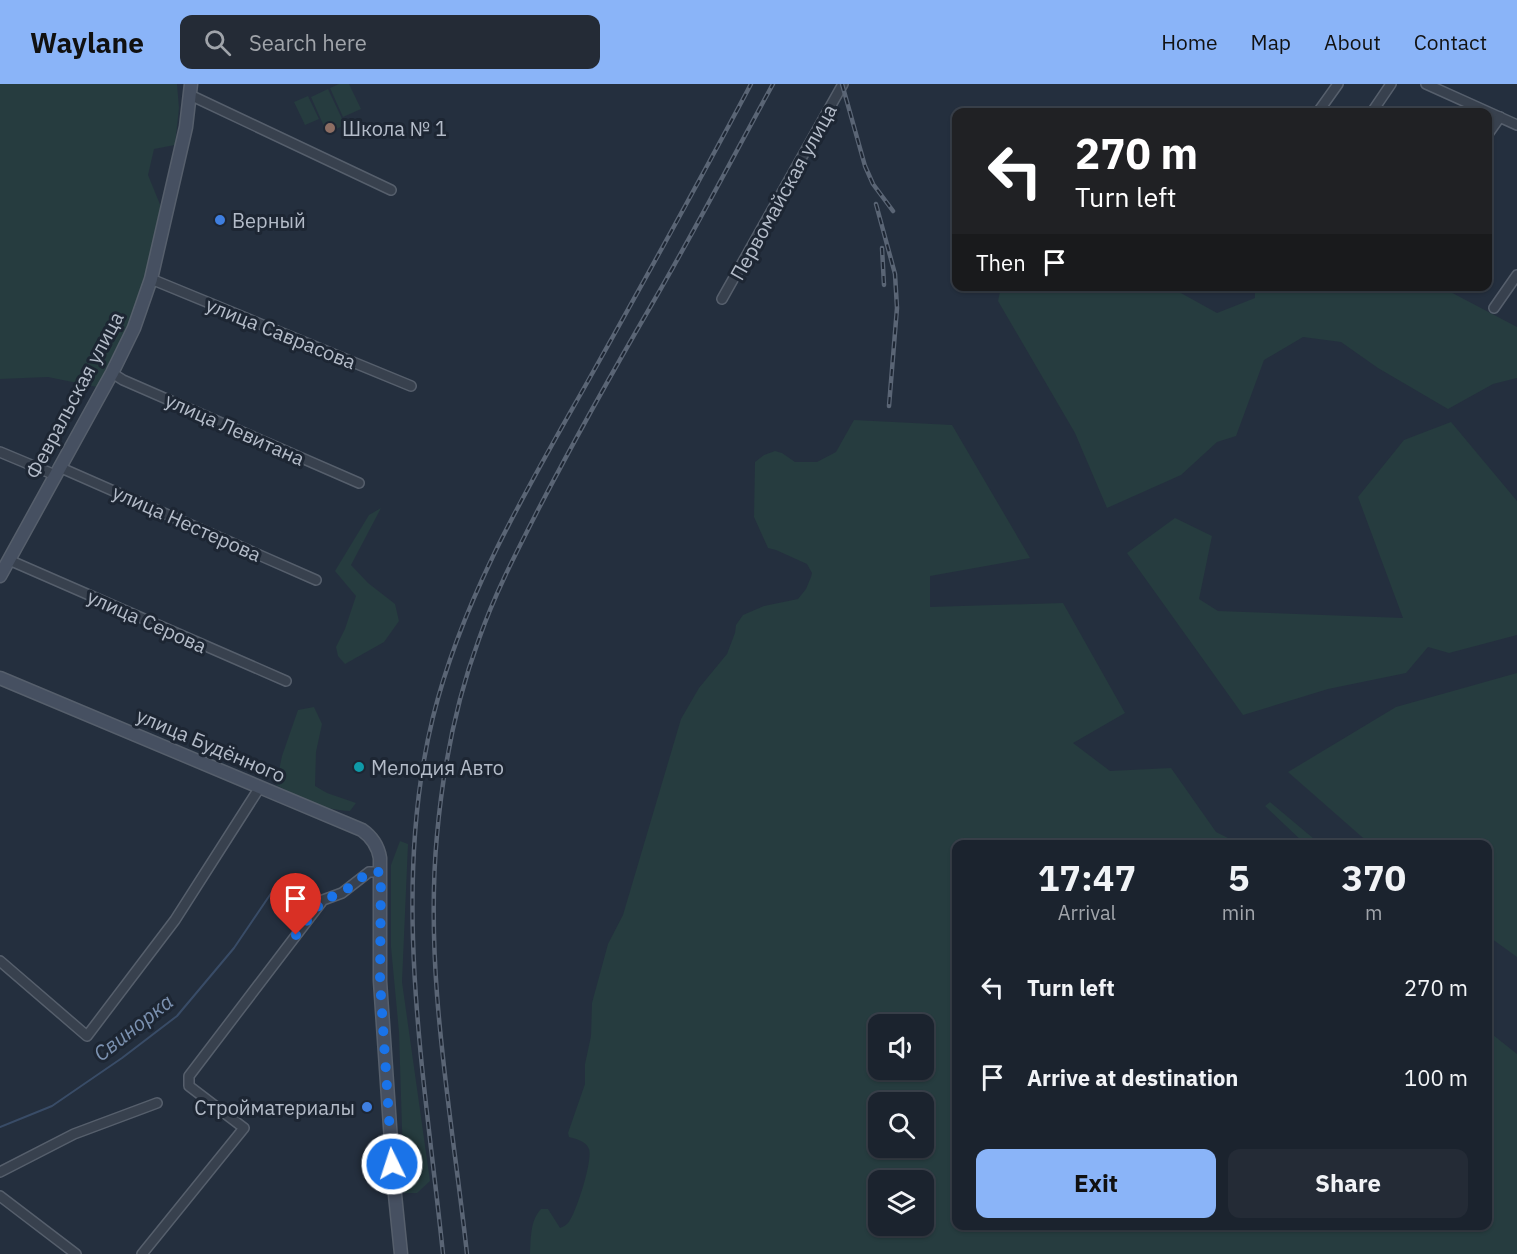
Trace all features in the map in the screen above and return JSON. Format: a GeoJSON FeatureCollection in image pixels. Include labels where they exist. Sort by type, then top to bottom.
{"type":"FeatureCollection","features":[{"type":"Feature","properties":{"kind":"main road","name":"Февральская улица"},"geometry":{"type":"LineString","coordinates":[[4,566],[112,373],[134,328],[151,279],[186,126],[191,89]]}},
{"type":"Feature","properties":{"kind":"main road","name":"улица Будённого"},"geometry":{"type":"LineString","coordinates":[[0,678],[362,830],[369,835],[378,849],[381,872],[380,981],[392,1164],[401,1254]]}},
{"type":"Feature","properties":{"kind":"street","name":"Первомайская улица"},"geometry":{"type":"LineString","coordinates":[[722,299],[843,84]]}},
{"type":"Feature","properties":{"kind":"street"},"geometry":{"type":"LineString","coordinates":[[1321,108],[1338,84]]}},
{"type":"Feature","properties":{"kind":"street"},"geometry":{"type":"LineString","coordinates":[[1375,108],[1391,84]]}},
{"type":"Feature","properties":{"kind":"street"},"geometry":{"type":"LineString","coordinates":[[1426,84],[1480,108]]}},
{"type":"Feature","properties":{"kind":"street"},"geometry":{"type":"LineString","coordinates":[[191,89],[391,190]]}},
{"type":"Feature","properties":{"kind":"street"},"geometry":{"type":"LineString","coordinates":[[1492,113],[1517,125]]}},
{"type":"Feature","properties":{"kind":"street"},"geometry":{"type":"LineString","coordinates":[[1492,128],[1500,117]]}},
{"type":"Feature","properties":{"kind":"street"},"geometry":{"type":"LineString","coordinates":[[1494,308],[1517,275]]}},
{"type":"Feature","properties":{"kind":"street","name":"улица Саврасова"},"geometry":{"type":"LineString","coordinates":[[151,279],[411,386]]}},
{"type":"Feature","properties":{"kind":"street","name":"улица Левитана"},"geometry":{"type":"LineString","coordinates":[[112,373],[359,483]]}},
{"type":"Feature","properties":{"kind":"street","name":"улица Нестерова"},"geometry":{"type":"LineString","coordinates":[[0,452],[57,471],[316,580]]}},
{"type":"Feature","properties":{"kind":"street","name":"улица Серова"},"geometry":{"type":"LineString","coordinates":[[4,566],[286,681]]}},
{"type":"Feature","properties":{"kind":"street"},"geometry":{"type":"LineString","coordinates":[[0,961],[87,1036],[175,921],[260,787]]}},
{"type":"Feature","properties":{"kind":"street"},"geometry":{"type":"LineString","coordinates":[[142,1254],[244,1128],[189,1086],[189,1076],[323,900],[342,893],[369,872],[381,872]]}},
{"type":"Feature","properties":{"kind":"street"},"geometry":{"type":"LineString","coordinates":[[0,1172],[74,1134],[157,1103]]}},
{"type":"Feature","properties":{"kind":"street"},"geometry":{"type":"LineString","coordinates":[[0,1196],[76,1254]]}},
{"type":"Feature","properties":{"kind":"green space"},"geometry":{"type":"Polygon","coordinates":[[[0,84],[177,84],[179,108],[175,145],[154,149],[148,175],[161,207],[141,299],[97,387],[48,377],[0,379],[0,84]]]}},
{"type":"Feature","properties":{"kind":"green space"},"geometry":{"type":"Polygon","coordinates":[[[339,84],[349,84],[361,109],[343,117],[330,88],[339,84]]]}},
{"type":"Feature","properties":{"kind":"green space"},"geometry":{"type":"Polygon","coordinates":[[[328,89],[345,125],[327,133],[311,97],[328,89]]]}},
{"type":"Feature","properties":{"kind":"green space"},"geometry":{"type":"Polygon","coordinates":[[[308,96],[319,119],[305,125],[294,102],[308,96]]]}},
{"type":"Feature","properties":{"kind":"green space"},"geometry":{"type":"Polygon","coordinates":[[[1000,291],[1177,291],[1217,313],[1255,298],[1255,291],[1449,291],[1517,327],[1517,378],[1493,384],[1448,409],[1378,368],[1341,342],[1303,337],[1264,360],[1236,436],[1217,442],[1181,475],[1107,508],[1075,433],[998,301],[1000,291]]]}},
{"type":"Feature","properties":{"kind":"green space"},"geometry":{"type":"Polygon","coordinates":[[[854,420],[952,425],[1030,558],[930,576],[930,607],[1063,603],[1125,713],[1073,743],[1110,771],[1171,768],[1216,832],[1232,840],[952,840],[952,1230],[1492,1230],[1492,1034],[1517,1054],[1517,1254],[530,1254],[533,1224],[537,1214],[541,1209],[548,1209],[560,1228],[563,1227],[571,1218],[583,1187],[589,1164],[589,1149],[583,1142],[569,1137],[568,1133],[585,1084],[585,1064],[591,1036],[592,1003],[608,944],[623,915],[681,719],[699,688],[727,654],[736,625],[743,615],[764,606],[798,599],[806,589],[811,577],[812,573],[807,564],[768,548],[754,517],[755,462],[775,451],[795,462],[817,462],[836,452],[854,420]]]}},
{"type":"Feature","properties":{"kind":"green space"},"geometry":{"type":"Polygon","coordinates":[[[1451,422],[1517,501],[1517,635],[1449,653],[1428,647],[1406,673],[1328,689],[1243,715],[1127,553],[1175,518],[1212,536],[1199,599],[1218,611],[1403,618],[1358,497],[1404,440],[1451,422]]]}},
{"type":"Feature","properties":{"kind":"green space"},"geometry":{"type":"Polygon","coordinates":[[[381,508],[351,565],[368,583],[395,604],[399,621],[384,642],[345,664],[338,656],[336,647],[345,629],[356,596],[335,571],[369,515],[381,508]]]}},
{"type":"Feature","properties":{"kind":"green space"},"geometry":{"type":"Polygon","coordinates":[[[1517,673],[1517,957],[1492,939],[1492,840],[1365,840],[1288,772],[1396,707],[1517,673]]]}},
{"type":"Feature","properties":{"kind":"green space"},"geometry":{"type":"Polygon","coordinates":[[[314,707],[322,724],[316,752],[315,786],[327,793],[356,803],[350,811],[320,805],[276,785],[282,756],[298,710],[314,707]]]}},
{"type":"Feature","properties":{"kind":"green space"},"geometry":{"type":"Polygon","coordinates":[[[1270,802],[1315,840],[1301,840],[1265,806],[1270,802]]]}},
{"type":"Feature","properties":{"kind":"green space"},"geometry":{"type":"Polygon","coordinates":[[[400,841],[408,844],[402,982],[430,1181],[417,1193],[404,1193],[399,1032],[391,947],[391,865],[400,841]]]}},
{"type":"Feature","properties":{"kind":"waterway","name":"Свинорка"},"geometry":{"type":"LineString","coordinates":[[0,1127],[52,1106],[122,1058],[177,1016],[234,948],[276,886]]}},
{"type":"Feature","properties":{"kind":"railway"},"geometry":{"type":"LineString","coordinates":[[443,1254],[421,1053],[415,985],[413,917],[414,850],[420,783],[433,717],[461,629],[499,544],[751,84]]}},
{"type":"Feature","properties":{"kind":"railway"},"geometry":{"type":"LineString","coordinates":[[467,1254],[442,1045],[434,940],[437,835],[447,760],[457,711],[485,622],[523,540],[580,431],[683,250],[773,84]]}},
{"type":"Feature","properties":{"kind":"railway"},"geometry":{"type":"LineString","coordinates":[[842,84],[865,166],[873,184],[893,211]]}},
{"type":"Feature","properties":{"kind":"railway"},"geometry":{"type":"LineString","coordinates":[[876,204],[895,274],[897,308],[889,406]]}},
{"type":"Feature","properties":{"kind":"railway"},"geometry":{"type":"LineString","coordinates":[[882,248],[884,285]]}},
{"type":"Feature","properties":{"kind":"place","name":"Школа № 1"},"geometry":{"type":"Point","coordinates":[330,128]}},
{"type":"Feature","properties":{"kind":"place","name":"Верный"},"geometry":{"type":"Point","coordinates":[220,220]}},
{"type":"Feature","properties":{"kind":"place","name":"Мелодия Авто"},"geometry":{"type":"Point","coordinates":[359,767]}},
{"type":"Feature","properties":{"kind":"place","name":"Стройматериалы"},"geometry":{"type":"Point","coordinates":[367,1107]}},
{"type":"Feature","properties":{"kind":"route"},"geometry":{"type":"LineString","coordinates":[[296,935],[323,900],[342,893],[371,871],[381,872],[380,981],[392,1164]]}}]}
